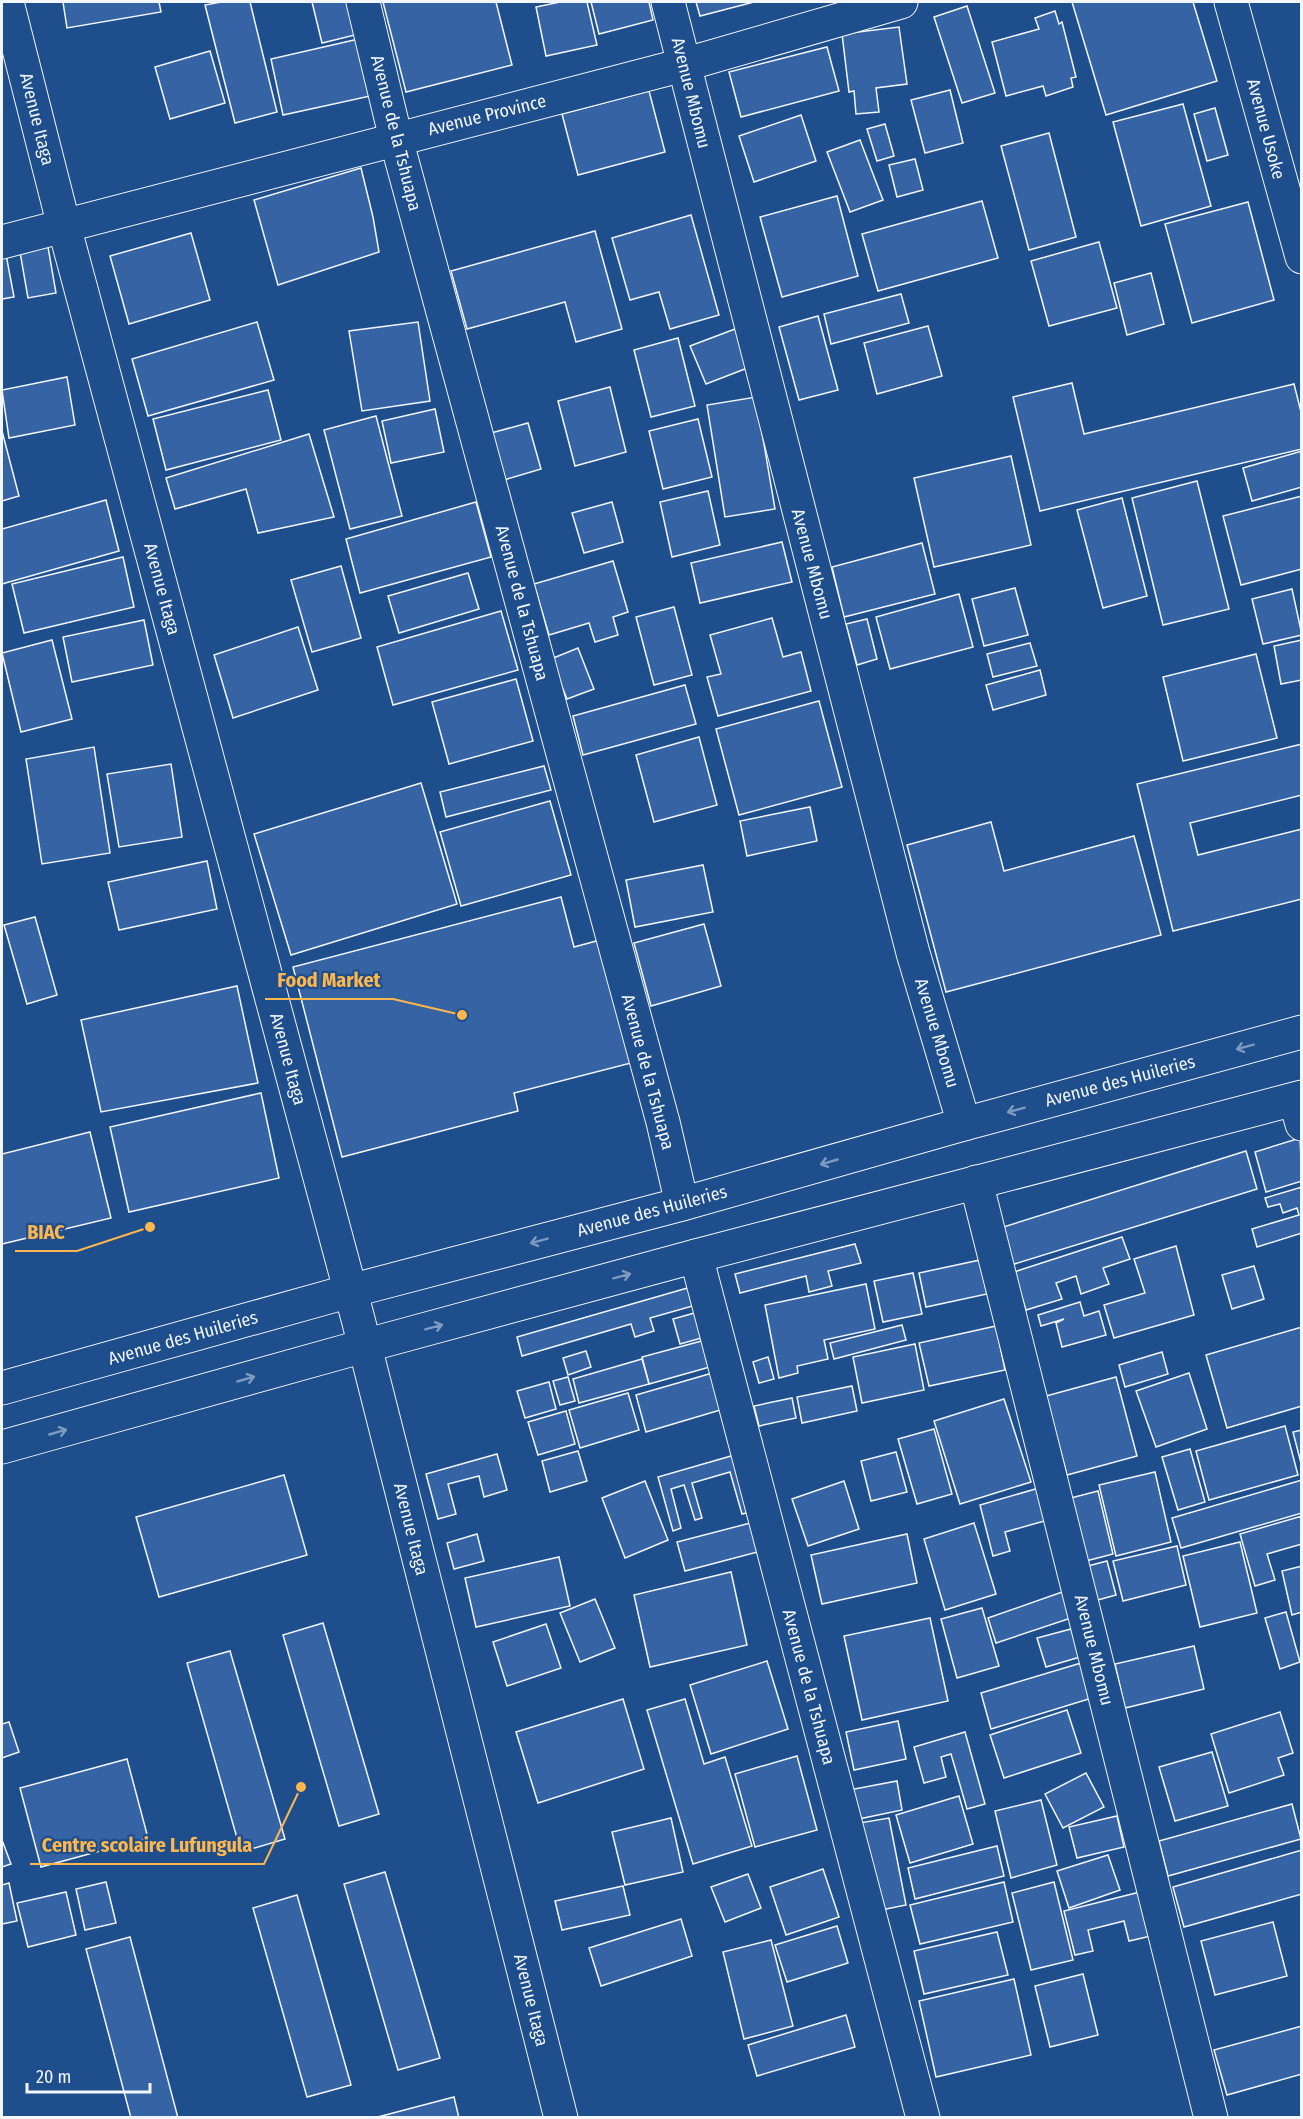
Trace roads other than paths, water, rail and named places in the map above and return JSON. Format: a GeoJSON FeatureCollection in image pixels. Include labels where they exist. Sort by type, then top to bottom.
{"type":"FeatureCollection","features":[{"type":"Feature","properties":{"kind":"street","name":"Avenue Itaga"},"geometry":{"type":"LineString","coordinates":[[7,2],[64,226],[350,1291],[561,2118]]}},
{"type":"Feature","properties":{"kind":"street","name":"Avenue de la Tshuapa"},"geometry":{"type":"LineString","coordinates":[[363,2],[396,139],[656,1099],[682,1204]]}},
{"type":"Feature","properties":{"kind":"street","name":"Avenue Mbomu"},"geometry":{"type":"LineString","coordinates":[[668,2],[913,953],[964,1124]]}},
{"type":"Feature","properties":{"kind":"street","name":"Avenue Province"},"geometry":{"type":"LineString","coordinates":[[2,242],[683,65],[901,2]]}},
{"type":"Feature","properties":{"kind":"street","name":"Avenue Usoke"},"geometry":{"type":"LineString","coordinates":[[1231,2],[1302,257]]}},
{"type":"Feature","properties":{"kind":"street","name":"Avenue des Huileries"},"geometry":{"type":"LineString","coordinates":[[2,1388],[350,1291],[682,1204],[1302,1032]]}},
{"type":"Feature","properties":{"kind":"street"},"geometry":{"type":"LineString","coordinates":[[2,1447],[364,1346],[976,1182],[1299,1106]]}},
{"type":"Feature","properties":{"kind":"street","name":"Avenue Mbomu"},"geometry":{"type":"LineString","coordinates":[[976,1182],[1211,2118]]}},
{"type":"Feature","properties":{"kind":"street","name":"Avenue de la Tshuapa"},"geometry":{"type":"LineString","coordinates":[[696,1256],[923,2118]]}},
{"type":"Feature","properties":{"kind":"place","name":"Food Market"},"geometry":{"type":"Point","coordinates":[462,1015]}},
{"type":"Feature","properties":{"kind":"place","name":"BIAC"},"geometry":{"type":"Point","coordinates":[150,1227]}},
{"type":"Feature","properties":{"kind":"place","name":"Centre scolaire Lufungula"},"geometry":{"type":"Point","coordinates":[301,1787]}}]}
